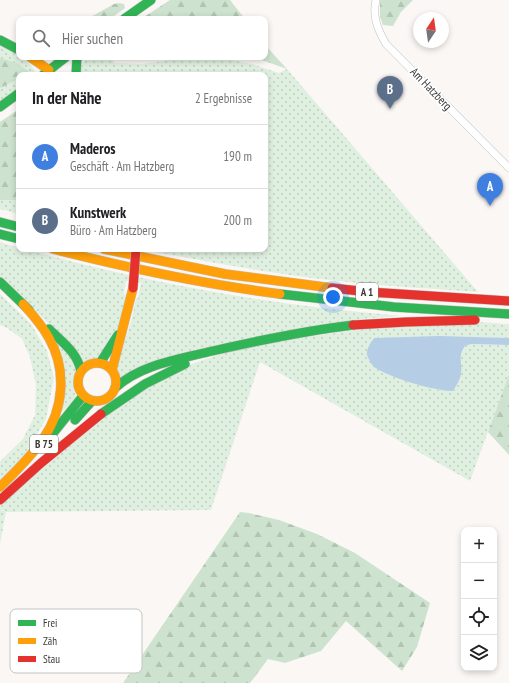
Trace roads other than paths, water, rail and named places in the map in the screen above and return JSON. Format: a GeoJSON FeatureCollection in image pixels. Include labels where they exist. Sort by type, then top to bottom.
{"type":"FeatureCollection","features":[{"type":"Feature","properties":{"kind":"main road"},"geometry":{"type":"LineString","coordinates":[[128,16],[151,0]]}},
{"type":"Feature","properties":{"kind":"main road"},"geometry":{"type":"LineString","coordinates":[[0,40],[16,48]]}},
{"type":"Feature","properties":{"kind":"main road"},"geometry":{"type":"LineString","coordinates":[[34,60],[48,72]]}},
{"type":"Feature","properties":{"kind":"main road"},"geometry":{"type":"LineString","coordinates":[[52,72],[63,60]]}},
{"type":"Feature","properties":{"kind":"main road"},"geometry":{"type":"LineString","coordinates":[[53,72],[68,60]]}},
{"type":"Feature","properties":{"kind":"main road"},"geometry":{"type":"LineString","coordinates":[[76,72],[77,60]]}},
{"type":"Feature","properties":{"kind":"main road"},"geometry":{"type":"LineString","coordinates":[[0,107],[16,95]]}},
{"type":"Feature","properties":{"kind":"main road"},"geometry":{"type":"LineString","coordinates":[[0,222],[16,226]]}},
{"type":"Feature","properties":{"kind":"main road"},"geometry":{"type":"LineString","coordinates":[[0,234],[16,238]]}},
{"type":"Feature","properties":{"kind":"main road","name":"A 1"},"geometry":{"type":"LineString","coordinates":[[66,252],[145,271],[226,286],[310,298],[375,305],[509,314]]}},
{"type":"Feature","properties":{"kind":"main road","name":"A 1"},"geometry":{"type":"LineString","coordinates":[[119,252],[225,274],[310,286],[509,301]]}},
{"type":"Feature","properties":{"kind":"main road"},"geometry":{"type":"LineString","coordinates":[[112,370],[133,288],[136,252]]}},
{"type":"Feature","properties":{"kind":"main road"},"geometry":{"type":"LineString","coordinates":[[0,282],[74,354],[79,364],[80,371],[77,382],[79,391],[83,396],[92,401]]}},
{"type":"Feature","properties":{"kind":"main road"},"geometry":{"type":"LineString","coordinates":[[0,487],[44,438],[54,418],[61,394],[61,376],[55,348],[43,328],[23,304]]}},
{"type":"Feature","properties":{"kind":"main road"},"geometry":{"type":"LineString","coordinates":[[115,388],[123,380],[164,363],[286,335],[341,326],[509,318]]}},
{"type":"Feature","properties":{"kind":"main road"},"geometry":{"type":"LineString","coordinates":[[100,363],[124,326]]}},
{"type":"Feature","properties":{"kind":"main road"},"geometry":{"type":"LineString","coordinates":[[10,490],[73,436],[108,409],[139,388],[176,367],[236,346]]}},
{"type":"Feature","properties":{"kind":"main road"},"geometry":{"type":"LineString","coordinates":[[80,371],[89,364],[100,363],[107,365],[112,370],[116,378],[115,388]]}},
{"type":"Feature","properties":{"kind":"main road","name":"B 75"},"geometry":{"type":"LineString","coordinates":[[0,500],[92,401],[100,401],[107,398],[113,393],[115,388]]}},
{"type":"Feature","properties":{"kind":"main road","name":"B 75"},"geometry":{"type":"LineString","coordinates":[[0,487],[31,458],[83,396]]}},
{"type":"Feature","properties":{"kind":"street","name":"Am Hatzberg"},"geometry":{"type":"LineString","coordinates":[[376,0],[374,8],[375,20],[380,34],[386,44],[509,168]]}},
{"type":"Feature","properties":{"kind":"water"},"geometry":{"type":"Polygon","coordinates":[[[438,336],[509,338],[509,345],[471,344],[465,346],[461,354],[460,376],[453,391],[435,389],[399,379],[373,366],[367,355],[368,348],[374,338],[438,336]]]}},
{"type":"Feature","properties":{"kind":"place","name":"Kunstwerk"},"geometry":{"type":"Point","coordinates":[390,109]}},
{"type":"Feature","properties":{"kind":"place","name":"Maderos"},"geometry":{"type":"Point","coordinates":[490,206]}}]}
